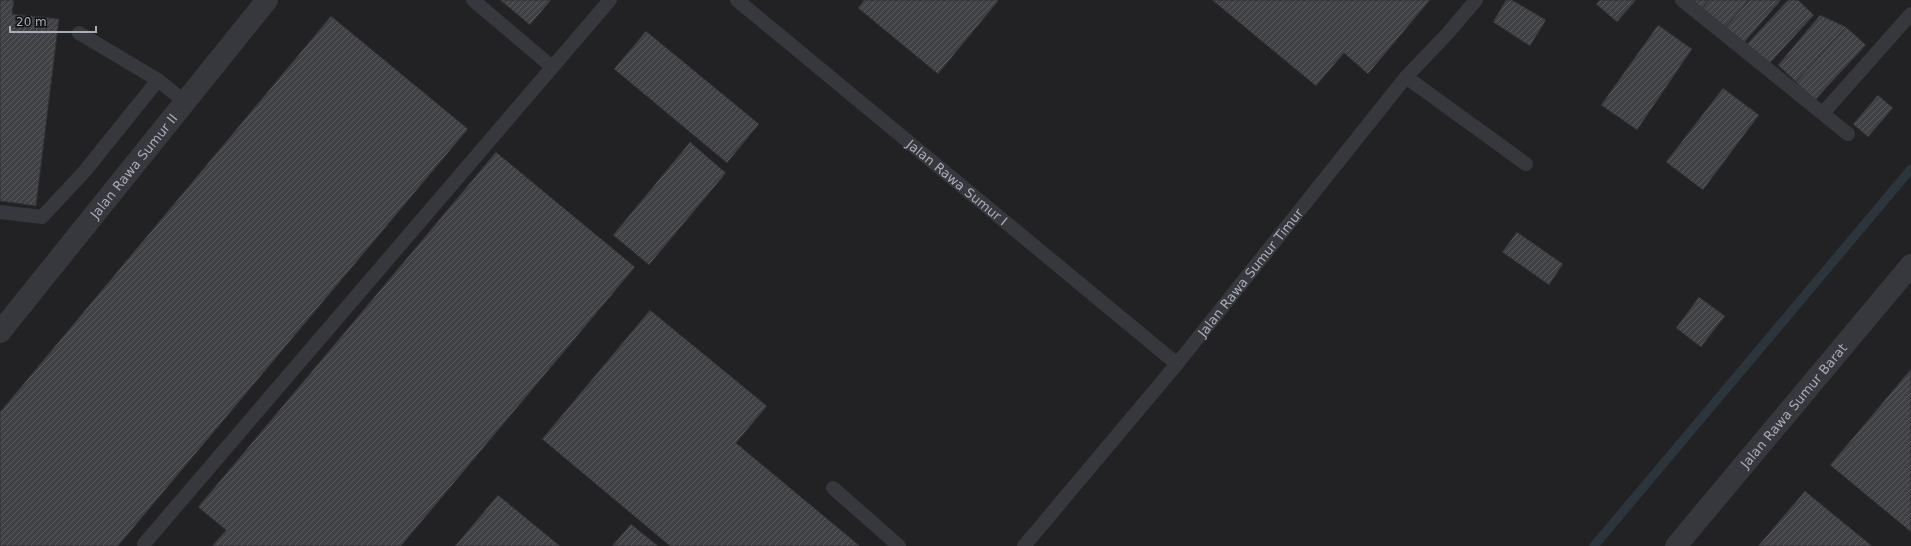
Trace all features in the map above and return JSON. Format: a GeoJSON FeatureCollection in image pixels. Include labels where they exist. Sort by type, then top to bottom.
{"type":"FeatureCollection","features":[{"type":"Feature","properties":{"kind":"street","name":"Jalan Rawa Sumur II"},"geometry":{"type":"LineString","coordinates":[[0,332],[267,0]]}},
{"type":"Feature","properties":{"kind":"street","name":"Jalan Rawa Sumur Barat"},"geometry":{"type":"LineString","coordinates":[[1676,546],[1911,265]]}},
{"type":"Feature","properties":{"kind":"lane"},"geometry":{"type":"LineString","coordinates":[[473,0],[552,67]]}},
{"type":"Feature","properties":{"kind":"lane"},"geometry":{"type":"LineString","coordinates":[[144,544],[610,0]]}},
{"type":"Feature","properties":{"kind":"lane","name":"Jalan Rawa Sumur I"},"geometry":{"type":"LineString","coordinates":[[737,0],[1177,364]]}},
{"type":"Feature","properties":{"kind":"lane","name":"Jalan Rawa Sumur Timur"},"geometry":{"type":"LineString","coordinates":[[1024,546],[1177,364],[1406,77],[1476,0]]}},
{"type":"Feature","properties":{"kind":"lane"},"geometry":{"type":"LineString","coordinates":[[1682,0],[1848,134]]}},
{"type":"Feature","properties":{"kind":"lane"},"geometry":{"type":"LineString","coordinates":[[1823,113],[1911,14]]}},
{"type":"Feature","properties":{"kind":"lane"},"geometry":{"type":"LineString","coordinates":[[79,33],[158,80],[185,102]]}},
{"type":"Feature","properties":{"kind":"lane"},"geometry":{"type":"LineString","coordinates":[[1406,77],[1526,164]]}},
{"type":"Feature","properties":{"kind":"lane"},"geometry":{"type":"LineString","coordinates":[[0,212],[42,217],[84,172],[158,80]]}},
{"type":"Feature","properties":{"kind":"lane"},"geometry":{"type":"LineString","coordinates":[[833,488],[899,546]]}},
{"type":"Feature","properties":{"kind":"shaded area"},"geometry":{"type":"Polygon","coordinates":[[[0,0],[1911,0],[1911,546],[0,546],[0,0]]]}},
{"type":"Feature","properties":{"kind":"building"},"geometry":{"type":"Polygon","coordinates":[[[0,0],[14,0],[12,14],[59,19],[36,206],[0,201],[0,0]]]}},
{"type":"Feature","properties":{"kind":"building"},"geometry":{"type":"Polygon","coordinates":[[[500,0],[551,0],[530,25],[500,0]]]}},
{"type":"Feature","properties":{"kind":"building"},"geometry":{"type":"Polygon","coordinates":[[[864,0],[999,0],[938,74],[858,8],[864,0]]]}},
{"type":"Feature","properties":{"kind":"building"},"geometry":{"type":"Polygon","coordinates":[[[1212,0],[1430,0],[1368,74],[1344,53],[1316,86],[1212,0]]]}},
{"type":"Feature","properties":{"kind":"building"},"geometry":{"type":"Polygon","coordinates":[[[1506,0],[1512,0],[1546,20],[1530,46],[1493,22],[1506,0]]]}},
{"type":"Feature","properties":{"kind":"building"},"geometry":{"type":"Polygon","coordinates":[[[1600,0],[1636,0],[1617,22],[1596,4],[1600,0]]]}},
{"type":"Feature","properties":{"kind":"building"},"geometry":{"type":"Polygon","coordinates":[[[1689,0],[1709,0],[1701,10],[1689,0]]]}},
{"type":"Feature","properties":{"kind":"building"},"geometry":{"type":"Polygon","coordinates":[[[1709,0],[1749,0],[1724,29],[1701,10],[1709,0]]]}},
{"type":"Feature","properties":{"kind":"building"},"geometry":{"type":"Polygon","coordinates":[[[1749,0],[1781,0],[1742,45],[1724,29],[1749,0]]]}},
{"type":"Feature","properties":{"kind":"building"},"geometry":{"type":"Polygon","coordinates":[[[1788,0],[1798,0],[1814,15],[1769,64],[1747,44],[1788,0]]]}},
{"type":"Feature","properties":{"kind":"building"},"geometry":{"type":"Polygon","coordinates":[[[1820,15],[1846,27],[1796,82],[1778,65],[1820,15]]]}},
{"type":"Feature","properties":{"kind":"building"},"geometry":{"type":"Polygon","coordinates":[[[331,16],[468,129],[118,546],[0,546],[0,412],[331,16]]]}},
{"type":"Feature","properties":{"kind":"building"},"geometry":{"type":"Polygon","coordinates":[[[1658,25],[1692,49],[1637,130],[1601,105],[1658,25]]]}},
{"type":"Feature","properties":{"kind":"building"},"geometry":{"type":"Polygon","coordinates":[[[1846,27],[1866,45],[1815,100],[1796,82],[1846,27]]]}},
{"type":"Feature","properties":{"kind":"building"},"geometry":{"type":"Polygon","coordinates":[[[646,31],[759,124],[727,163],[614,69],[646,31]]]}},
{"type":"Feature","properties":{"kind":"building"},"geometry":{"type":"Polygon","coordinates":[[[1723,88],[1759,115],[1703,190],[1666,162],[1723,88]]]}},
{"type":"Feature","properties":{"kind":"building"},"geometry":{"type":"Polygon","coordinates":[[[1878,95],[1893,108],[1868,137],[1853,124],[1878,95]]]}},
{"type":"Feature","properties":{"kind":"building"},"geometry":{"type":"Polygon","coordinates":[[[690,142],[726,173],[649,265],[613,235],[690,142]]]}},
{"type":"Feature","properties":{"kind":"building"},"geometry":{"type":"Polygon","coordinates":[[[496,152],[635,267],[401,546],[212,546],[226,530],[198,507],[496,152]]]}},
{"type":"Feature","properties":{"kind":"building"},"geometry":{"type":"Polygon","coordinates":[[[1517,232],[1563,264],[1549,285],[1502,252],[1517,232]]]}},
{"type":"Feature","properties":{"kind":"building"},"geometry":{"type":"Polygon","coordinates":[[[1699,297],[1725,316],[1701,347],[1676,328],[1699,297]]]}},
{"type":"Feature","properties":{"kind":"building"},"geometry":{"type":"Polygon","coordinates":[[[650,310],[767,406],[736,443],[860,546],[670,546],[542,439],[650,310]]]}},
{"type":"Feature","properties":{"kind":"building"},"geometry":{"type":"Polygon","coordinates":[[[1911,369],[1911,532],[1830,465],[1911,369]]]}},
{"type":"Feature","properties":{"kind":"building"},"geometry":{"type":"Polygon","coordinates":[[[1805,491],[1872,546],[1758,546],[1805,491]]]}},
{"type":"Feature","properties":{"kind":"building"},"geometry":{"type":"Polygon","coordinates":[[[498,495],[560,546],[455,546],[498,495]]]}},
{"type":"Feature","properties":{"kind":"building"},"geometry":{"type":"Polygon","coordinates":[[[631,524],[658,546],[612,546],[631,524]]]}},
{"type":"Feature","properties":{"kind":"waterway"},"geometry":{"type":"LineString","coordinates":[[1594,546],[1911,169]]}}]}
